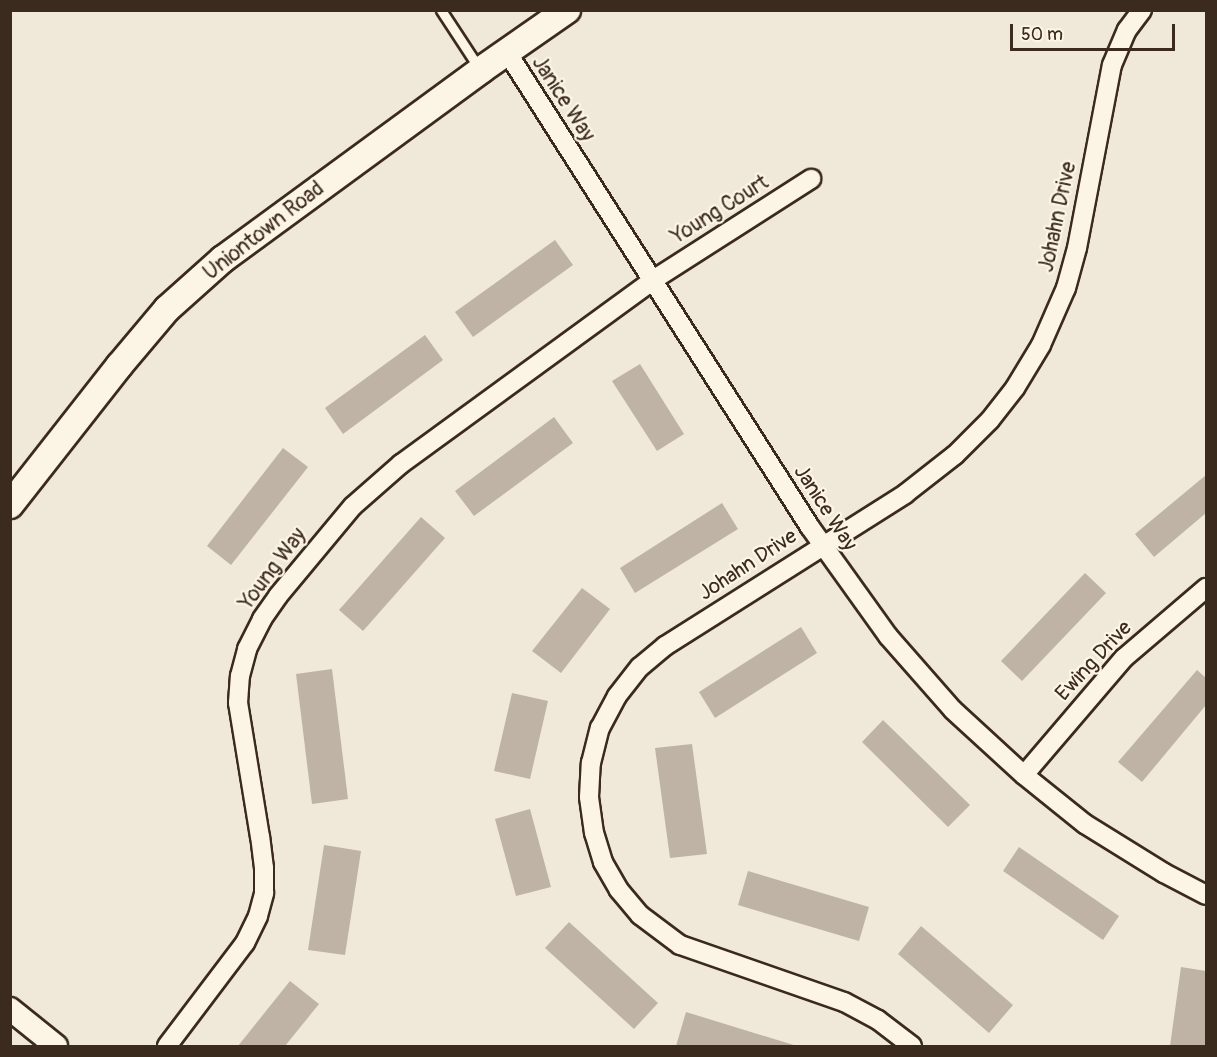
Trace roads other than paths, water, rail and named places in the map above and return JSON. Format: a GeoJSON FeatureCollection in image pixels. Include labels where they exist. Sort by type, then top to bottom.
{"type":"FeatureCollection","features":[{"type":"Feature","properties":{"kind":"main road","name":"Uniontown Road"},"geometry":{"type":"LineString","coordinates":[[10,505],[119,366],[167,309],[223,259],[481,70],[567,10]]}},
{"type":"Feature","properties":{"kind":"street","name":"Johahn Drive"},"geometry":{"type":"LineString","coordinates":[[912,1047],[878,1020],[844,1002],[808,988],[709,957],[680,945],[659,932],[640,915],[619,890],[603,862],[594,832],[589,797],[591,763],[600,728],[617,696],[640,667],[665,646],[905,494],[955,455],[990,420],[1041,345],[1062,298],[1077,248],[1112,65],[1127,30],[1142,10]]}},
{"type":"Feature","properties":{"kind":"street","name":"Janice Way"},"geometry":{"type":"LineString","coordinates":[[507,52],[822,545],[888,636],[923,678],[968,725],[1024,775],[1085,824],[1164,873],[1206,895]]}},
{"type":"Feature","properties":{"kind":"street","name":"Young Court"},"geometry":{"type":"LineString","coordinates":[[653,280],[811,178]]}},
{"type":"Feature","properties":{"kind":"street","name":"Young Way"},"geometry":{"type":"LineString","coordinates":[[167,1047],[245,943],[258,916],[264,893],[261,837],[238,703],[240,676],[248,649],[262,619],[326,537],[375,485],[653,280]]}},
{"type":"Feature","properties":{"kind":"street","name":"Ewing Drive"},"geometry":{"type":"LineString","coordinates":[[1024,775],[1124,658],[1206,588]]}},
{"type":"Feature","properties":{"kind":"street"},"geometry":{"type":"LineString","coordinates":[[10,1009],[56,1047]]}},
{"type":"Feature","properties":{"kind":"lane"},"geometry":{"type":"LineString","coordinates":[[441,10],[481,70]]}}]}
